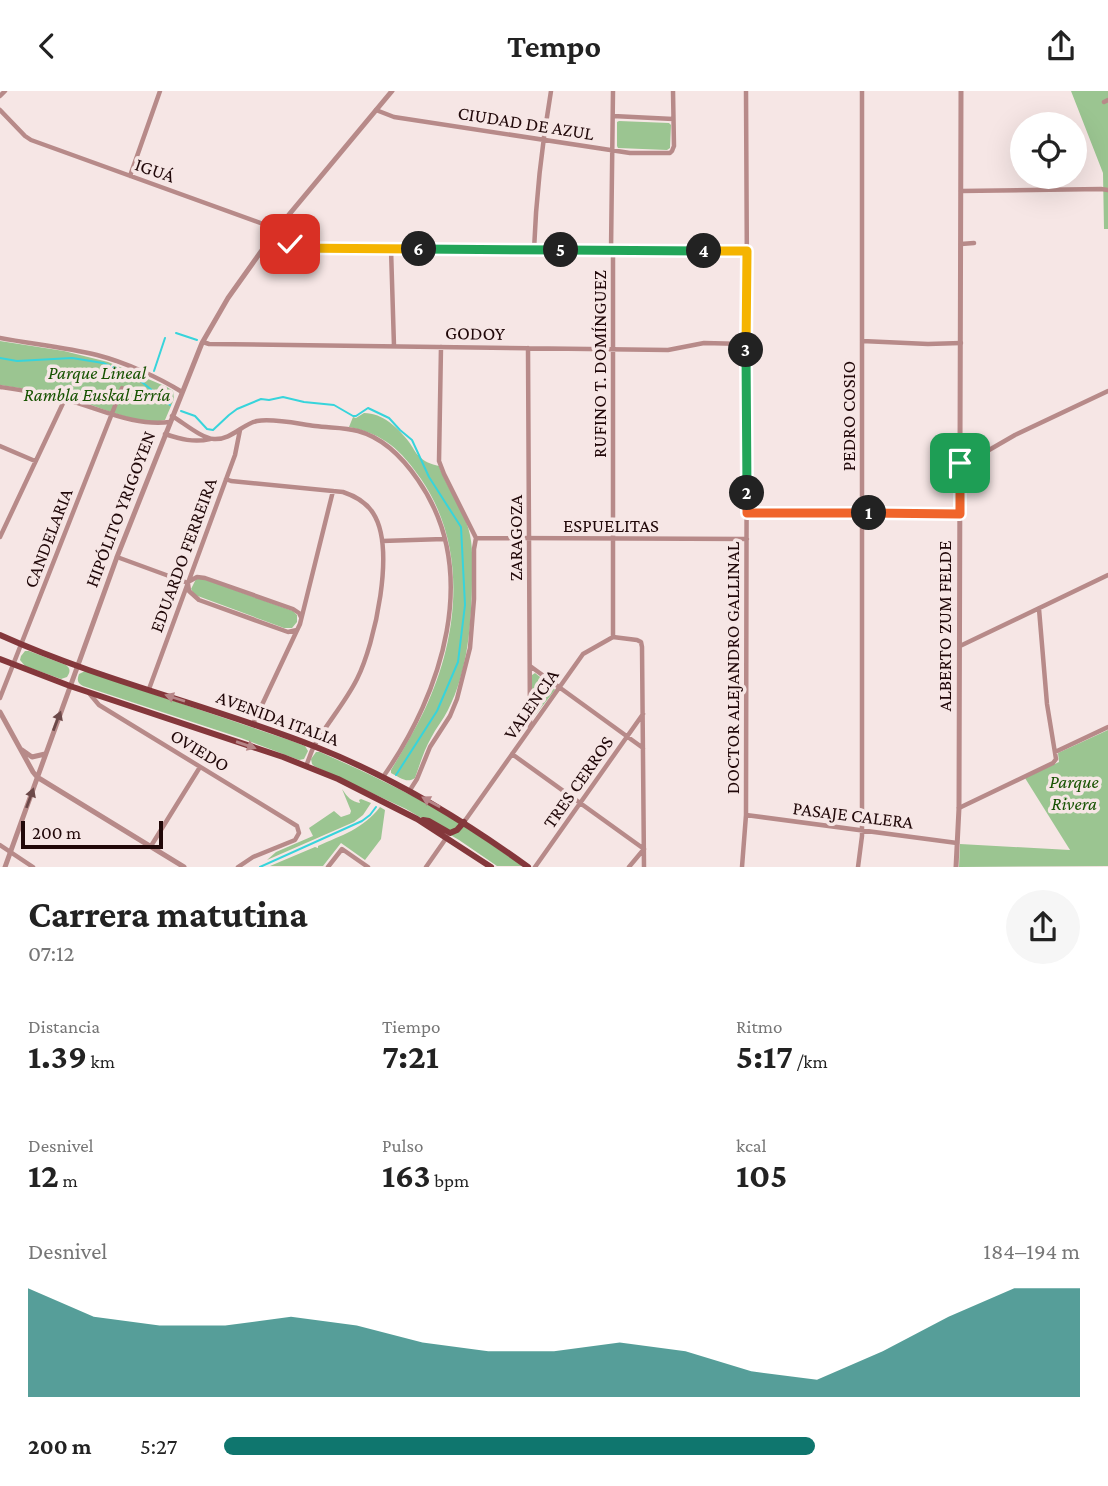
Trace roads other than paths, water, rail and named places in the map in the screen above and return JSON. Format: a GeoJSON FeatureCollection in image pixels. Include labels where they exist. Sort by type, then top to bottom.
{"type":"FeatureCollection","features":[{"type":"Feature","properties":{"kind":"main road","name":"AVENIDA ITALIA"},"geometry":{"type":"LineString","coordinates":[[0,635],[353,762],[410,790],[464,822],[528,866]]}},
{"type":"Feature","properties":{"kind":"main road","name":"AVENIDA ITALIA"},"geometry":{"type":"LineString","coordinates":[[0,659],[70,686],[306,766],[355,787],[417,819],[491,866]]}},
{"type":"Feature","properties":{"kind":"main road"},"geometry":{"type":"LineString","coordinates":[[417,819],[429,821],[450,833],[464,822]]}},
{"type":"Feature","properties":{"kind":"street"},"geometry":{"type":"LineString","coordinates":[[0,96],[5,91]]}},
{"type":"Feature","properties":{"kind":"street"},"geometry":{"type":"LineString","coordinates":[[130,176],[160,91]]}},
{"type":"Feature","properties":{"kind":"street","name":"HIPÓLITO YRIGOYEN"},"geometry":{"type":"LineString","coordinates":[[5,866],[117,557],[203,342],[228,298],[276,229],[392,91]]}},
{"type":"Feature","properties":{"kind":"street"},"geometry":{"type":"LineString","coordinates":[[534,250],[542,140],[551,91]]}},
{"type":"Feature","properties":{"kind":"street","name":"RUFINO T. DOMÍNGUEZ"},"geometry":{"type":"LineString","coordinates":[[613,91],[613,636]]}},
{"type":"Feature","properties":{"kind":"street"},"geometry":{"type":"LineString","coordinates":[[612,116],[673,119],[673,91]]}},
{"type":"Feature","properties":{"kind":"street","name":"DOCTOR ALEJANDRO GALLINAL"},"geometry":{"type":"LineString","coordinates":[[742,866],[746,815],[746,91]]}},
{"type":"Feature","properties":{"kind":"street","name":"PEDRO COSIO"},"geometry":{"type":"LineString","coordinates":[[858,866],[862,831],[862,91]]}},
{"type":"Feature","properties":{"kind":"street","name":"ALBERTO ZUM FELDE"},"geometry":{"type":"LineString","coordinates":[[956,866],[959,808],[961,91]]}},
{"type":"Feature","properties":{"kind":"street","name":"IGUÁ"},"geometry":{"type":"LineString","coordinates":[[0,110],[31,140],[276,229],[306,248]]}},
{"type":"Feature","properties":{"kind":"street","name":"CIUDAD DE AZUL"},"geometry":{"type":"LineString","coordinates":[[376,110],[394,117],[542,140],[653,153],[672,151],[673,119]]}},
{"type":"Feature","properties":{"kind":"street"},"geometry":{"type":"LineString","coordinates":[[961,191],[1108,190]]}},
{"type":"Feature","properties":{"kind":"street"},"geometry":{"type":"LineString","coordinates":[[288,248],[291,238]]}},
{"type":"Feature","properties":{"kind":"street"},"geometry":{"type":"LineString","coordinates":[[961,244],[974,243]]}},
{"type":"Feature","properties":{"kind":"street"},"geometry":{"type":"LineString","coordinates":[[263,247],[747,251]]}},
{"type":"Feature","properties":{"kind":"street"},"geometry":{"type":"LineString","coordinates":[[391,249],[394,346]]}},
{"type":"Feature","properties":{"kind":"street"},"geometry":{"type":"LineString","coordinates":[[0,338],[99,356],[128,366],[182,392]]}},
{"type":"Feature","properties":{"kind":"street"},"geometry":{"type":"LineString","coordinates":[[862,341],[928,344],[961,342]]}},
{"type":"Feature","properties":{"kind":"street","name":"GODOY"},"geometry":{"type":"LineString","coordinates":[[203,342],[668,350],[704,343],[746,344]]}},
{"type":"Feature","properties":{"kind":"street"},"geometry":{"type":"LineString","coordinates":[[410,790],[457,699],[470,648],[474,599],[476,538],[439,461],[441,347]]}},
{"type":"Feature","properties":{"kind":"street","name":"ZARAGOZA"},"geometry":{"type":"LineString","coordinates":[[528,348],[530,729]]}},
{"type":"Feature","properties":{"kind":"street"},"geometry":{"type":"LineString","coordinates":[[0,387],[65,399],[150,423],[171,419],[211,439]]}},
{"type":"Feature","properties":{"kind":"street","name":"CANDELARIA"},"geometry":{"type":"LineString","coordinates":[[0,698],[122,388]]}},
{"type":"Feature","properties":{"kind":"street"},"geometry":{"type":"LineString","coordinates":[[960,463],[970,461],[1015,435],[1108,391]]}},
{"type":"Feature","properties":{"kind":"street"},"geometry":{"type":"LineString","coordinates":[[0,537],[65,399]]}},
{"type":"Feature","properties":{"kind":"street"},"geometry":{"type":"LineString","coordinates":[[165,435],[199,442],[226,437],[257,421],[357,431],[381,441],[400,457],[426,491],[438,519],[449,564],[448,625],[436,676],[422,710],[383,776]]}},
{"type":"Feature","properties":{"kind":"street","name":"EDUARDO FERREIRA"},"geometry":{"type":"LineString","coordinates":[[149,689],[237,448],[240,430]]}},
{"type":"Feature","properties":{"kind":"street"},"geometry":{"type":"LineString","coordinates":[[226,437],[235,443],[237,448]]}},
{"type":"Feature","properties":{"kind":"street"},"geometry":{"type":"LineString","coordinates":[[0,446],[35,461]]}},
{"type":"Feature","properties":{"kind":"street"},"geometry":{"type":"LineString","coordinates":[[226,479],[350,494],[368,506],[377,520],[382,541],[381,592],[369,650],[350,692],[314,746],[306,766]]}},
{"type":"Feature","properties":{"kind":"street"},"geometry":{"type":"LineString","coordinates":[[253,724],[302,619],[333,491]]}},
{"type":"Feature","properties":{"kind":"street"},"geometry":{"type":"LineString","coordinates":[[747,513],[960,514]]}},
{"type":"Feature","properties":{"kind":"street","name":"ESPUELITAS"},"geometry":{"type":"LineString","coordinates":[[476,538],[747,539]]}},
{"type":"Feature","properties":{"kind":"street"},"geometry":{"type":"LineString","coordinates":[[382,541],[444,539]]}},
{"type":"Feature","properties":{"kind":"street"},"geometry":{"type":"LineString","coordinates":[[117,557],[188,583]]}},
{"type":"Feature","properties":{"kind":"street"},"geometry":{"type":"LineString","coordinates":[[960,646],[1108,575]]}},
{"type":"Feature","properties":{"kind":"street"},"geometry":{"type":"LineString","coordinates":[[188,583],[197,577],[205,578],[293,609],[302,619]]}},
{"type":"Feature","properties":{"kind":"street"},"geometry":{"type":"LineString","coordinates":[[188,583],[189,591],[199,600],[288,632],[298,629]]}},
{"type":"Feature","properties":{"kind":"street"},"geometry":{"type":"LineString","coordinates":[[959,808],[1053,763],[1056,759],[1047,704],[1039,608]]}},
{"type":"Feature","properties":{"kind":"street"},"geometry":{"type":"LineString","coordinates":[[613,636],[637,639],[642,647],[644,866]]}},
{"type":"Feature","properties":{"kind":"street","name":"VALENCIA"},"geometry":{"type":"LineString","coordinates":[[464,822],[583,654],[613,636]]}},
{"type":"Feature","properties":{"kind":"street"},"geometry":{"type":"LineString","coordinates":[[529,665],[643,748]]}},
{"type":"Feature","properties":{"kind":"street","name":"OVIEDO"},"geometry":{"type":"LineString","coordinates":[[89,692],[99,705],[295,824],[299,830],[295,840],[238,866]]}},
{"type":"Feature","properties":{"kind":"street"},"geometry":{"type":"LineString","coordinates":[[0,712],[37,777],[184,866]]}},
{"type":"Feature","properties":{"kind":"street","name":"TRES CERROS"},"geometry":{"type":"LineString","coordinates":[[535,866],[643,713]]}},
{"type":"Feature","properties":{"kind":"street"},"geometry":{"type":"LineString","coordinates":[[1055,752],[1108,727]]}},
{"type":"Feature","properties":{"kind":"street"},"geometry":{"type":"LineString","coordinates":[[22,750],[32,757],[45,754]]}},
{"type":"Feature","properties":{"kind":"street"},"geometry":{"type":"LineString","coordinates":[[512,754],[644,849]]}},
{"type":"Feature","properties":{"kind":"street"},"geometry":{"type":"LineString","coordinates":[[151,846],[200,767]]}},
{"type":"Feature","properties":{"kind":"street","name":"PASAJE CALERA"},"geometry":{"type":"LineString","coordinates":[[746,815],[957,843]]}},
{"type":"Feature","properties":{"kind":"street"},"geometry":{"type":"LineString","coordinates":[[426,866],[447,837]]}},
{"type":"Feature","properties":{"kind":"street"},"geometry":{"type":"LineString","coordinates":[[0,845],[33,866]]}},
{"type":"Feature","properties":{"kind":"street"},"geometry":{"type":"LineString","coordinates":[[328,866],[342,849],[368,866]]}},
{"type":"Feature","properties":{"kind":"street"},"geometry":{"type":"LineString","coordinates":[[629,866],[644,849]]}},
{"type":"Feature","properties":{"kind":"waterway"},"geometry":{"type":"LineString","coordinates":[[176,333],[197,340]]}},
{"type":"Feature","properties":{"kind":"waterway"},"geometry":{"type":"LineString","coordinates":[[154,371],[165,338]]}},
{"type":"Feature","properties":{"kind":"waterway"},"geometry":{"type":"LineString","coordinates":[[0,358],[17,361],[72,358],[103,363],[137,378],[170,405]]}},
{"type":"Feature","properties":{"kind":"waterway"},"geometry":{"type":"LineString","coordinates":[[181,411],[195,416],[207,429],[213,430],[237,409],[261,399],[283,397],[334,405],[353,416],[368,408],[389,418],[412,440],[429,477],[461,527],[465,605],[458,662],[437,711],[396,775]]}},
{"type":"Feature","properties":{"kind":"waterway"},"geometry":{"type":"LineString","coordinates":[[260,867],[362,821],[376,807]]}},
{"type":"Feature","properties":{"kind":"park label","name":"Parque Lineal Rambla Euskal Erría"},"geometry":{"type":"Point","coordinates":[97,383]}},
{"type":"Feature","properties":{"kind":"park label","name":"Parque Rivera"},"geometry":{"type":"Point","coordinates":[1074,792]}}]}
